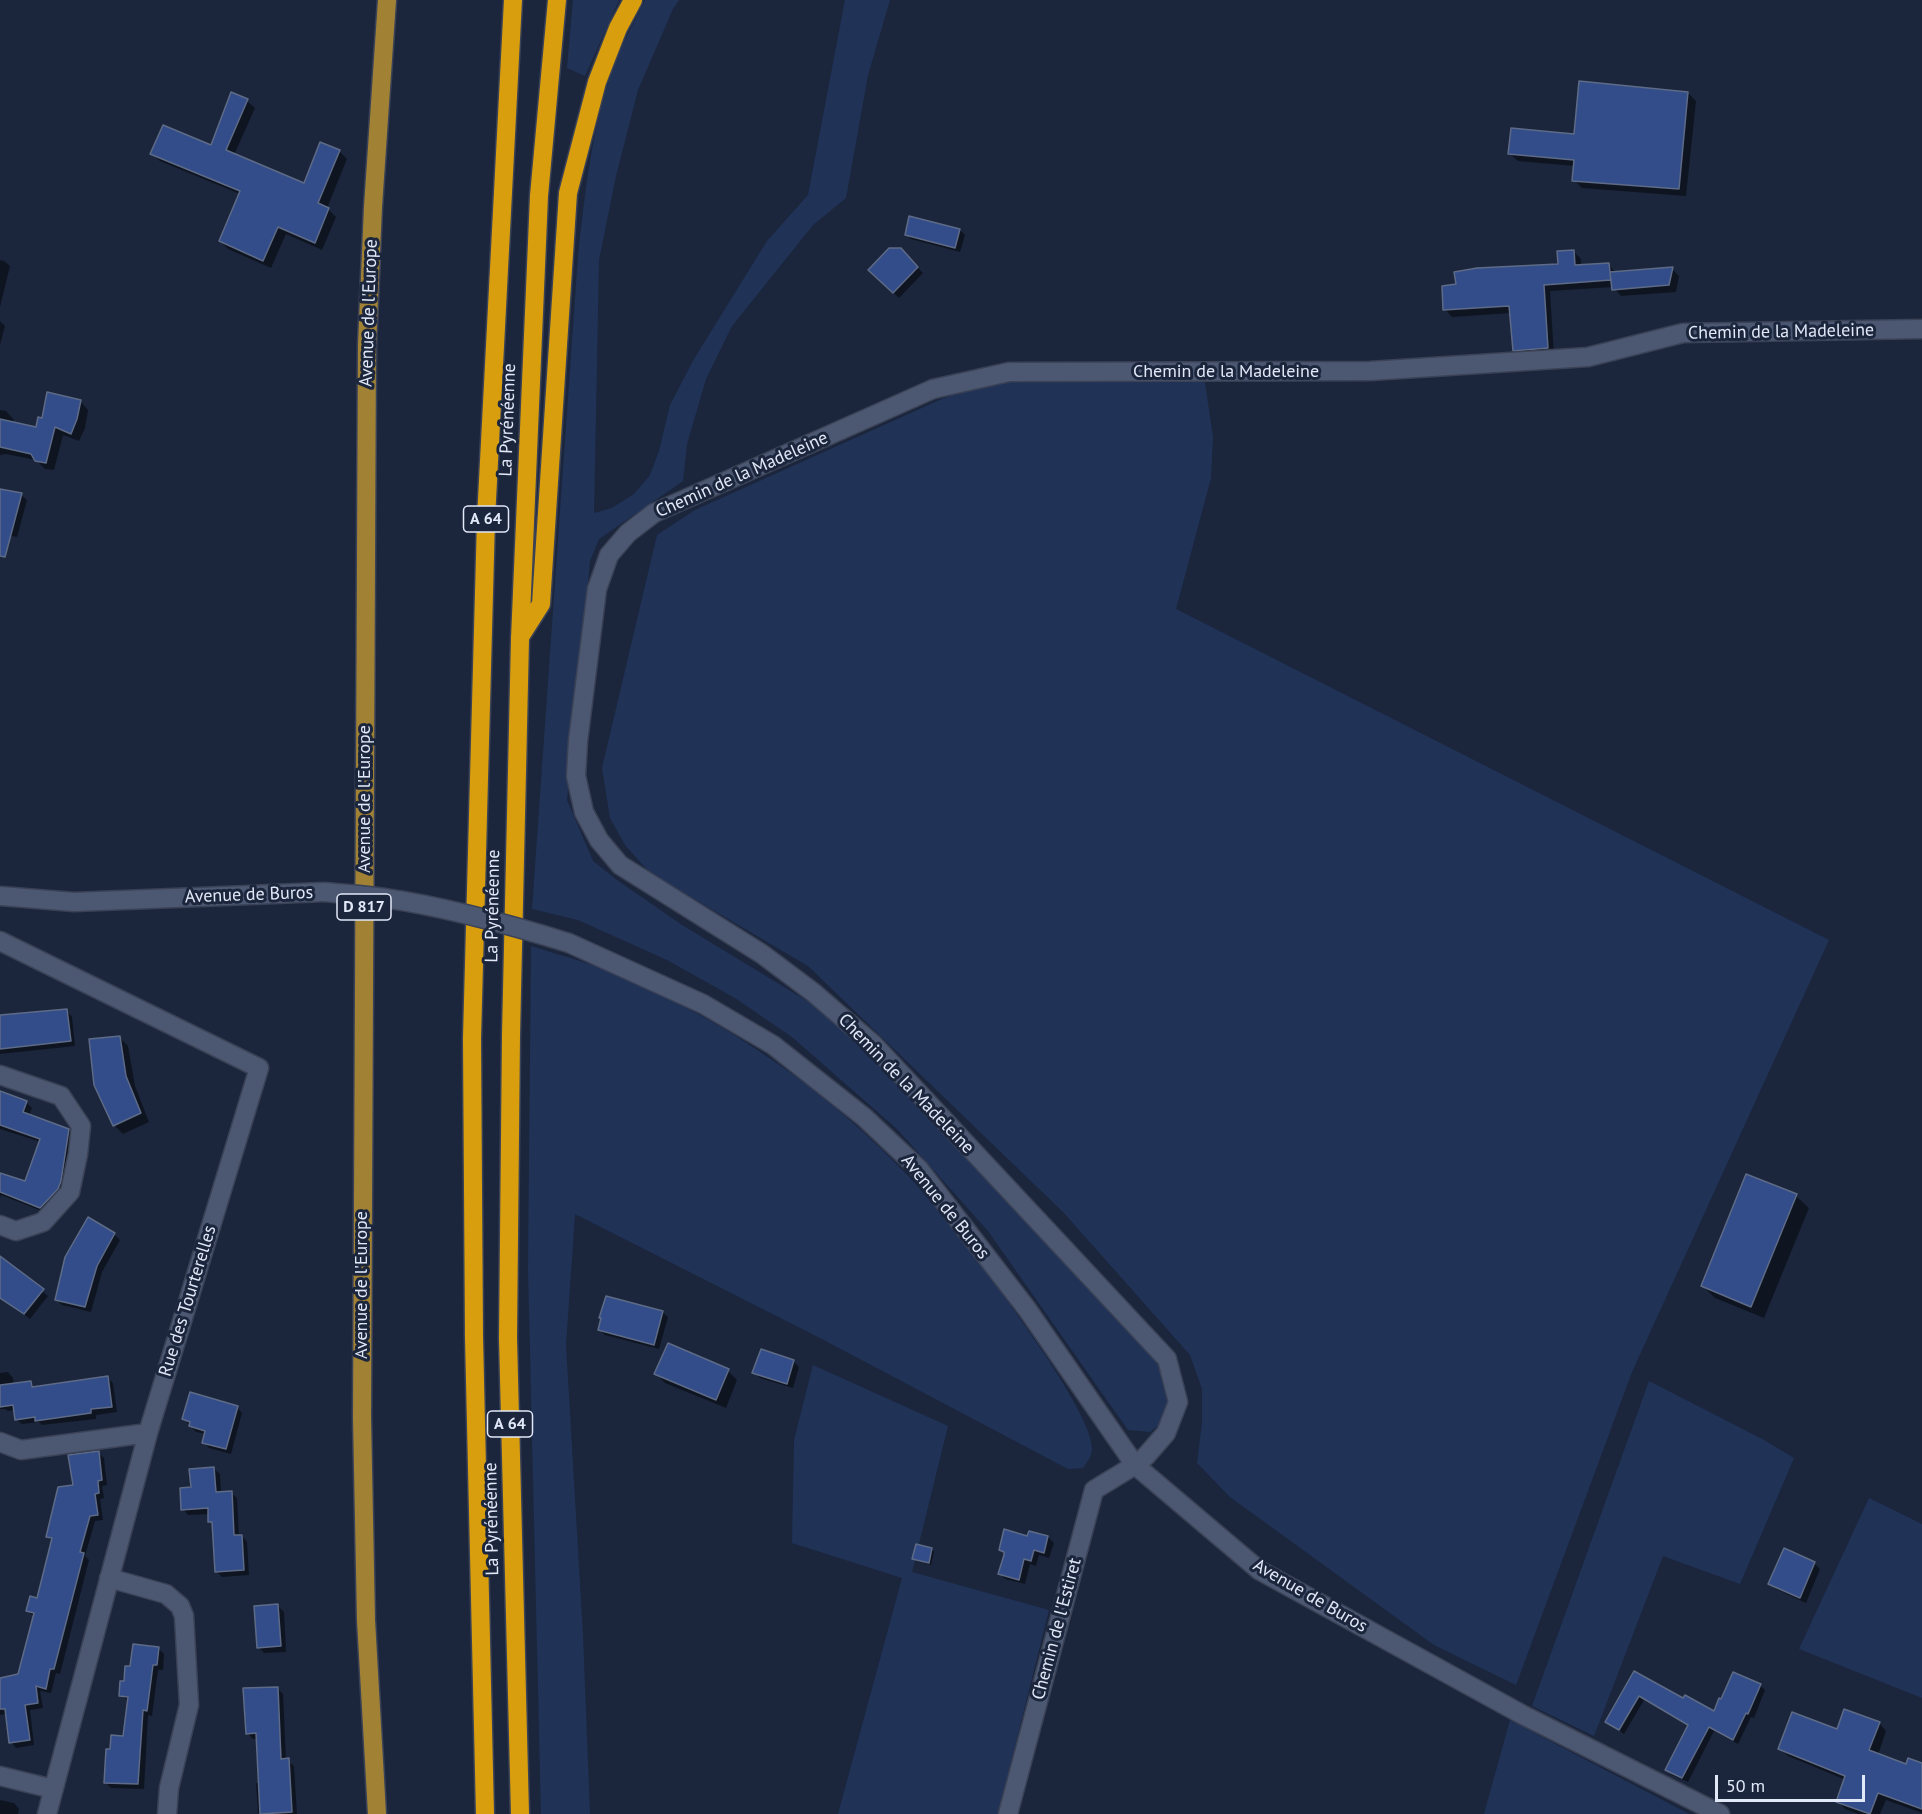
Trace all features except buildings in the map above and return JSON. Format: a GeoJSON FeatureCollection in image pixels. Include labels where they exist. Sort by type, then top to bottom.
{"type":"FeatureCollection","features":[{"type":"Feature","properties":{"kind":"highway","name":"La Pyrénéenne"},"geometry":{"type":"LineString","coordinates":[[485,1814],[474,1337],[472,1038],[486,519],[513,0]]}},
{"type":"Feature","properties":{"kind":"highway","name":"La Pyrénéenne"},"geometry":{"type":"LineString","coordinates":[[520,1814],[508,1338],[519,639],[539,196],[557,0]]}},
{"type":"Feature","properties":{"kind":"highway"},"geometry":{"type":"LineString","coordinates":[[519,639],[541,604],[568,193],[597,82],[618,28],[633,0]]}},
{"type":"Feature","properties":{"kind":"main road","name":"Avenue de l'Europe"},"geometry":{"type":"LineString","coordinates":[[377,1814],[366,1620],[362,1440],[367,380],[369,277],[387,0]]}},
{"type":"Feature","properties":{"kind":"street","name":"Chemin de la Madeleine"},"geometry":{"type":"LineString","coordinates":[[1135,1465],[1166,1433],[1178,1402],[1167,1359],[873,1044],[814,993],[762,954],[620,865],[599,840],[584,812],[576,776],[597,589],[609,555],[628,533],[654,513],[933,389],[1010,372],[1370,372],[1588,357],[1683,333],[1922,329]]}},
{"type":"Feature","properties":{"kind":"street","name":"Avenue de Buros"},"geometry":{"type":"LineString","coordinates":[[0,896],[74,902],[324,892],[384,898],[446,909],[508,924],[569,943],[703,1004],[773,1045],[864,1117],[919,1169],[1027,1309],[1135,1465],[1259,1570],[1523,1715],[1720,1814]]}},
{"type":"Feature","properties":{"kind":"street","name":"Rue des Tourterelles"},"geometry":{"type":"LineString","coordinates":[[0,941],[259,1068],[148,1433],[47,1814]]}},
{"type":"Feature","properties":{"kind":"street"},"geometry":{"type":"LineString","coordinates":[[0,1075],[61,1096],[81,1126],[70,1192],[43,1222],[16,1231],[0,1225]]}},
{"type":"Feature","properties":{"kind":"street"},"geometry":{"type":"LineString","coordinates":[[0,1442],[21,1450],[148,1433]]}},
{"type":"Feature","properties":{"kind":"street","name":"Chemin de l'Estiret"},"geometry":{"type":"LineString","coordinates":[[1008,1814],[1094,1490],[1135,1465]]}},
{"type":"Feature","properties":{"kind":"street"},"geometry":{"type":"LineString","coordinates":[[109,1578],[166,1594],[180,1606],[184,1616],[189,1705],[169,1788],[167,1814]]}},
{"type":"Feature","properties":{"kind":"street"},"geometry":{"type":"LineString","coordinates":[[0,1776],[53,1789]]}},
{"type":"Feature","properties":{"kind":"shaded area"},"geometry":{"type":"Polygon","coordinates":[[[573,0],[619,0],[585,76],[567,68],[573,0]]]}},
{"type":"Feature","properties":{"kind":"shaded area"},"geometry":{"type":"Polygon","coordinates":[[[645,0],[679,0],[638,90],[616,176],[599,260],[594,513],[612,508],[634,494],[650,475],[659,451],[670,405],[694,359],[767,241],[808,195],[845,0],[890,0],[868,75],[846,198],[813,225],[732,326],[706,379],[687,444],[683,481],[599,539],[590,561],[567,800],[593,861],[682,925],[812,1004],[865,1050],[1149,1351],[1161,1365],[1167,1385],[1167,1406],[1160,1424],[1150,1432],[1128,1430],[988,1231],[897,1129],[792,1037],[735,998],[667,960],[578,920],[532,909],[578,256],[584,206],[596,130],[609,81],[620,51],[645,0]]]}},
{"type":"Feature","properties":{"kind":"shaded area"},"geometry":{"type":"Polygon","coordinates":[[[1204,376],[1213,437],[1211,478],[1176,609],[1829,940],[1632,1372],[1516,1685],[1434,1645],[1230,1497],[1197,1463],[1202,1423],[1202,1389],[1190,1355],[1064,1213],[808,966],[650,873],[625,845],[610,818],[602,768],[657,535],[695,510],[944,398],[985,385],[1026,377],[1204,376]]]}},
{"type":"Feature","properties":{"kind":"shaded area"},"geometry":{"type":"Polygon","coordinates":[[[531,946],[614,973],[704,1017],[778,1064],[847,1118],[910,1178],[981,1264],[1065,1387],[1086,1427],[1092,1448],[1083,1468],[1068,1469],[820,1338],[575,1214],[566,1345],[583,1635],[590,1814],[541,1814],[528,1268],[531,946]]]}},
{"type":"Feature","properties":{"kind":"shaded area"},"geometry":{"type":"Polygon","coordinates":[[[813,1365],[948,1426],[912,1572],[1049,1610],[998,1814],[838,1814],[902,1578],[792,1543],[794,1440],[813,1365]]]}},
{"type":"Feature","properties":{"kind":"shaded area"},"geometry":{"type":"Polygon","coordinates":[[[1649,1381],[1764,1440],[1794,1458],[1740,1584],[1663,1556],[1594,1736],[1532,1706],[1649,1381]]]}},
{"type":"Feature","properties":{"kind":"shaded area"},"geometry":{"type":"Polygon","coordinates":[[[1869,1498],[1922,1524],[1922,1698],[1799,1649],[1869,1498]]]}},
{"type":"Feature","properties":{"kind":"shaded area"},"geometry":{"type":"Polygon","coordinates":[[[1510,1720],[1689,1814],[1484,1814],[1510,1720]]]}}]}
